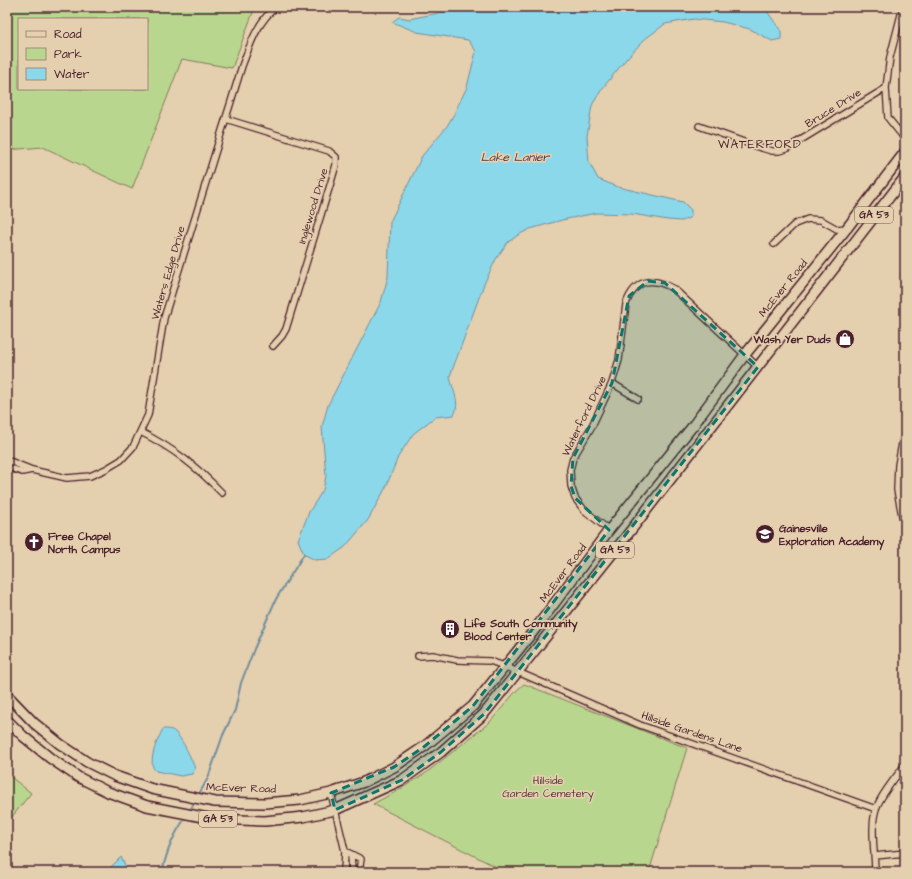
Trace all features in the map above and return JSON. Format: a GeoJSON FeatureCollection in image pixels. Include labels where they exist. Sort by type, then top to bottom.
{"type":"FeatureCollection","features":[{"type":"Feature","properties":{"kind":"main road","name":"McEver Road"},"geometry":{"type":"LineString","coordinates":[[7,695],[34,723],[60,744],[76,755],[115,776],[152,789],[215,802],[265,804],[300,800],[331,793],[364,782],[394,767],[425,746],[473,706],[536,628],[609,530],[692,427],[744,356],[847,228],[905,152]]}},
{"type":"Feature","properties":{"kind":"main road","name":"GA 53"},"geometry":{"type":"LineString","coordinates":[[7,720],[23,736],[50,758],[78,777],[108,792],[147,806],[213,819],[265,821],[303,817],[335,810],[402,780],[441,752],[484,714],[516,671],[628,534],[905,177]]}},
{"type":"Feature","properties":{"kind":"main road"},"geometry":{"type":"LineString","coordinates":[[869,222],[878,217],[905,182]]}},
{"type":"Feature","properties":{"kind":"street","name":"Waters Edge Drive"},"geometry":{"type":"LineString","coordinates":[[7,460],[32,470],[67,478],[90,476],[106,469],[124,457],[133,447],[148,415],[164,318],[242,66],[258,26],[276,7]]}},
{"type":"Feature","properties":{"kind":"street"},"geometry":{"type":"LineString","coordinates":[[903,7],[890,57],[886,88],[888,118],[905,139]]}},
{"type":"Feature","properties":{"kind":"street","name":"Bruce Drive"},"geometry":{"type":"LineString","coordinates":[[699,126],[772,151],[786,150],[886,88]]}},
{"type":"Feature","properties":{"kind":"street","name":"Inglewood Drive"},"geometry":{"type":"LineString","coordinates":[[226,119],[329,151],[336,157],[336,165],[333,176],[286,329],[273,346]]}},
{"type":"Feature","properties":{"kind":"street"},"geometry":{"type":"LineString","coordinates":[[774,244],[795,224],[808,219],[821,220],[837,229],[847,228]]}},
{"type":"Feature","properties":{"kind":"street","name":"Waterford Drive"},"geometry":{"type":"LineString","coordinates":[[609,530],[584,510],[575,498],[571,486],[570,470],[573,458],[592,426],[612,383],[619,360],[626,304],[633,290],[640,284],[648,281],[655,281],[665,284],[674,289],[744,356],[758,367]]}},
{"type":"Feature","properties":{"kind":"street"},"geometry":{"type":"LineString","coordinates":[[612,383],[638,399]]}},
{"type":"Feature","properties":{"kind":"street"},"geometry":{"type":"LineString","coordinates":[[905,427],[898,465],[897,490],[905,531]]}},
{"type":"Feature","properties":{"kind":"street"},"geometry":{"type":"LineString","coordinates":[[141,432],[163,443],[184,457],[222,493]]}},
{"type":"Feature","properties":{"kind":"street","name":"Waters Edge Drive"},"geometry":{"type":"LineString","coordinates":[[7,467],[22,472],[32,470]]}},
{"type":"Feature","properties":{"kind":"street","name":"Hillside Gardens Lane"},"geometry":{"type":"LineString","coordinates":[[418,656],[433,655],[457,660],[490,661],[640,725],[876,809]]}},
{"type":"Feature","properties":{"kind":"street"},"geometry":{"type":"LineString","coordinates":[[875,872],[874,824],[876,809],[905,765]]}},
{"type":"Feature","properties":{"kind":"street"},"geometry":{"type":"LineString","coordinates":[[331,793],[348,852],[352,872]]}},
{"type":"Feature","properties":{"kind":"street"},"geometry":{"type":"LineString","coordinates":[[348,852],[361,859],[359,872]]}},
{"type":"Feature","properties":{"kind":"street"},"geometry":{"type":"LineString","coordinates":[[344,872],[348,852]]}},
{"type":"Feature","properties":{"kind":"street"},"geometry":{"type":"LineString","coordinates":[[875,856],[905,852]]}},
{"type":"Feature","properties":{"kind":"highlighted area"},"geometry":{"type":"Polygon","coordinates":[[[648,281],[665,283],[758,367],[484,714],[441,752],[402,780],[335,810],[331,793],[394,767],[425,746],[473,706],[609,530],[575,498],[571,486],[573,458],[612,383],[629,296],[648,281]]]}},
{"type":"Feature","properties":{"kind":"green space"},"geometry":{"type":"Polygon","coordinates":[[[7,7],[255,7],[232,68],[182,59],[132,189],[43,147],[7,150],[7,7]]]}},
{"type":"Feature","properties":{"kind":"green space","name":"Hillside Garden Cemetery"},"geometry":{"type":"Polygon","coordinates":[[[524,684],[687,748],[649,872],[506,872],[373,804],[426,773],[490,722],[517,690],[524,684]]]}},
{"type":"Feature","properties":{"kind":"green space"},"geometry":{"type":"Polygon","coordinates":[[[7,774],[31,793],[7,823],[7,774]]]}},
{"type":"Feature","properties":{"kind":"water","name":"Lake Lanier"},"geometry":{"type":"Polygon","coordinates":[[[463,7],[764,7],[781,31],[781,39],[772,41],[750,29],[723,22],[694,19],[665,24],[645,39],[626,59],[602,89],[592,105],[587,136],[589,162],[598,179],[618,187],[683,202],[691,210],[691,217],[682,221],[632,214],[596,213],[562,220],[530,229],[507,243],[496,259],[484,284],[450,376],[457,405],[454,415],[435,417],[413,434],[398,457],[386,487],[368,520],[345,547],[328,559],[315,560],[304,554],[298,540],[309,512],[323,490],[326,476],[322,427],[328,405],[381,302],[388,277],[390,222],[422,156],[447,126],[454,114],[467,87],[476,51],[468,40],[417,32],[392,22],[399,17],[410,19],[463,7]]]}},
{"type":"Feature","properties":{"kind":"water"},"geometry":{"type":"Polygon","coordinates":[[[163,729],[174,731],[181,739],[195,769],[192,774],[181,776],[156,771],[153,768],[152,763],[154,751],[158,738],[163,729]]]}},
{"type":"Feature","properties":{"kind":"water"},"geometry":{"type":"Polygon","coordinates":[[[121,857],[128,872],[110,872],[110,868],[121,857]]]}},
{"type":"Feature","properties":{"kind":"waterway"},"geometry":{"type":"LineString","coordinates":[[198,796],[208,778],[223,735],[235,710],[241,683],[254,649],[276,599],[304,554]]}},
{"type":"Feature","properties":{"kind":"waterway"},"geometry":{"type":"LineString","coordinates":[[189,812],[195,802]]}},
{"type":"Feature","properties":{"kind":"waterway"},"geometry":{"type":"LineString","coordinates":[[162,872],[171,843],[177,830],[186,817]]}},
{"type":"Feature","properties":{"kind":"place","name":"Wash Yer Duds"},"geometry":{"type":"Point","coordinates":[845,339]}},
{"type":"Feature","properties":{"kind":"place","name":"Gainesville Exploration Academy"},"geometry":{"type":"Point","coordinates":[765,534]}},
{"type":"Feature","properties":{"kind":"place","name":"Free Chapel North Campus"},"geometry":{"type":"Point","coordinates":[34,542]}},
{"type":"Feature","properties":{"kind":"place","name":"Life South Community Blood Center"},"geometry":{"type":"Point","coordinates":[450,629]}},
{"type":"Feature","properties":{"kind":"district","name":"WATERFORD"},"geometry":{"type":"Point","coordinates":[760,144]}}]}
